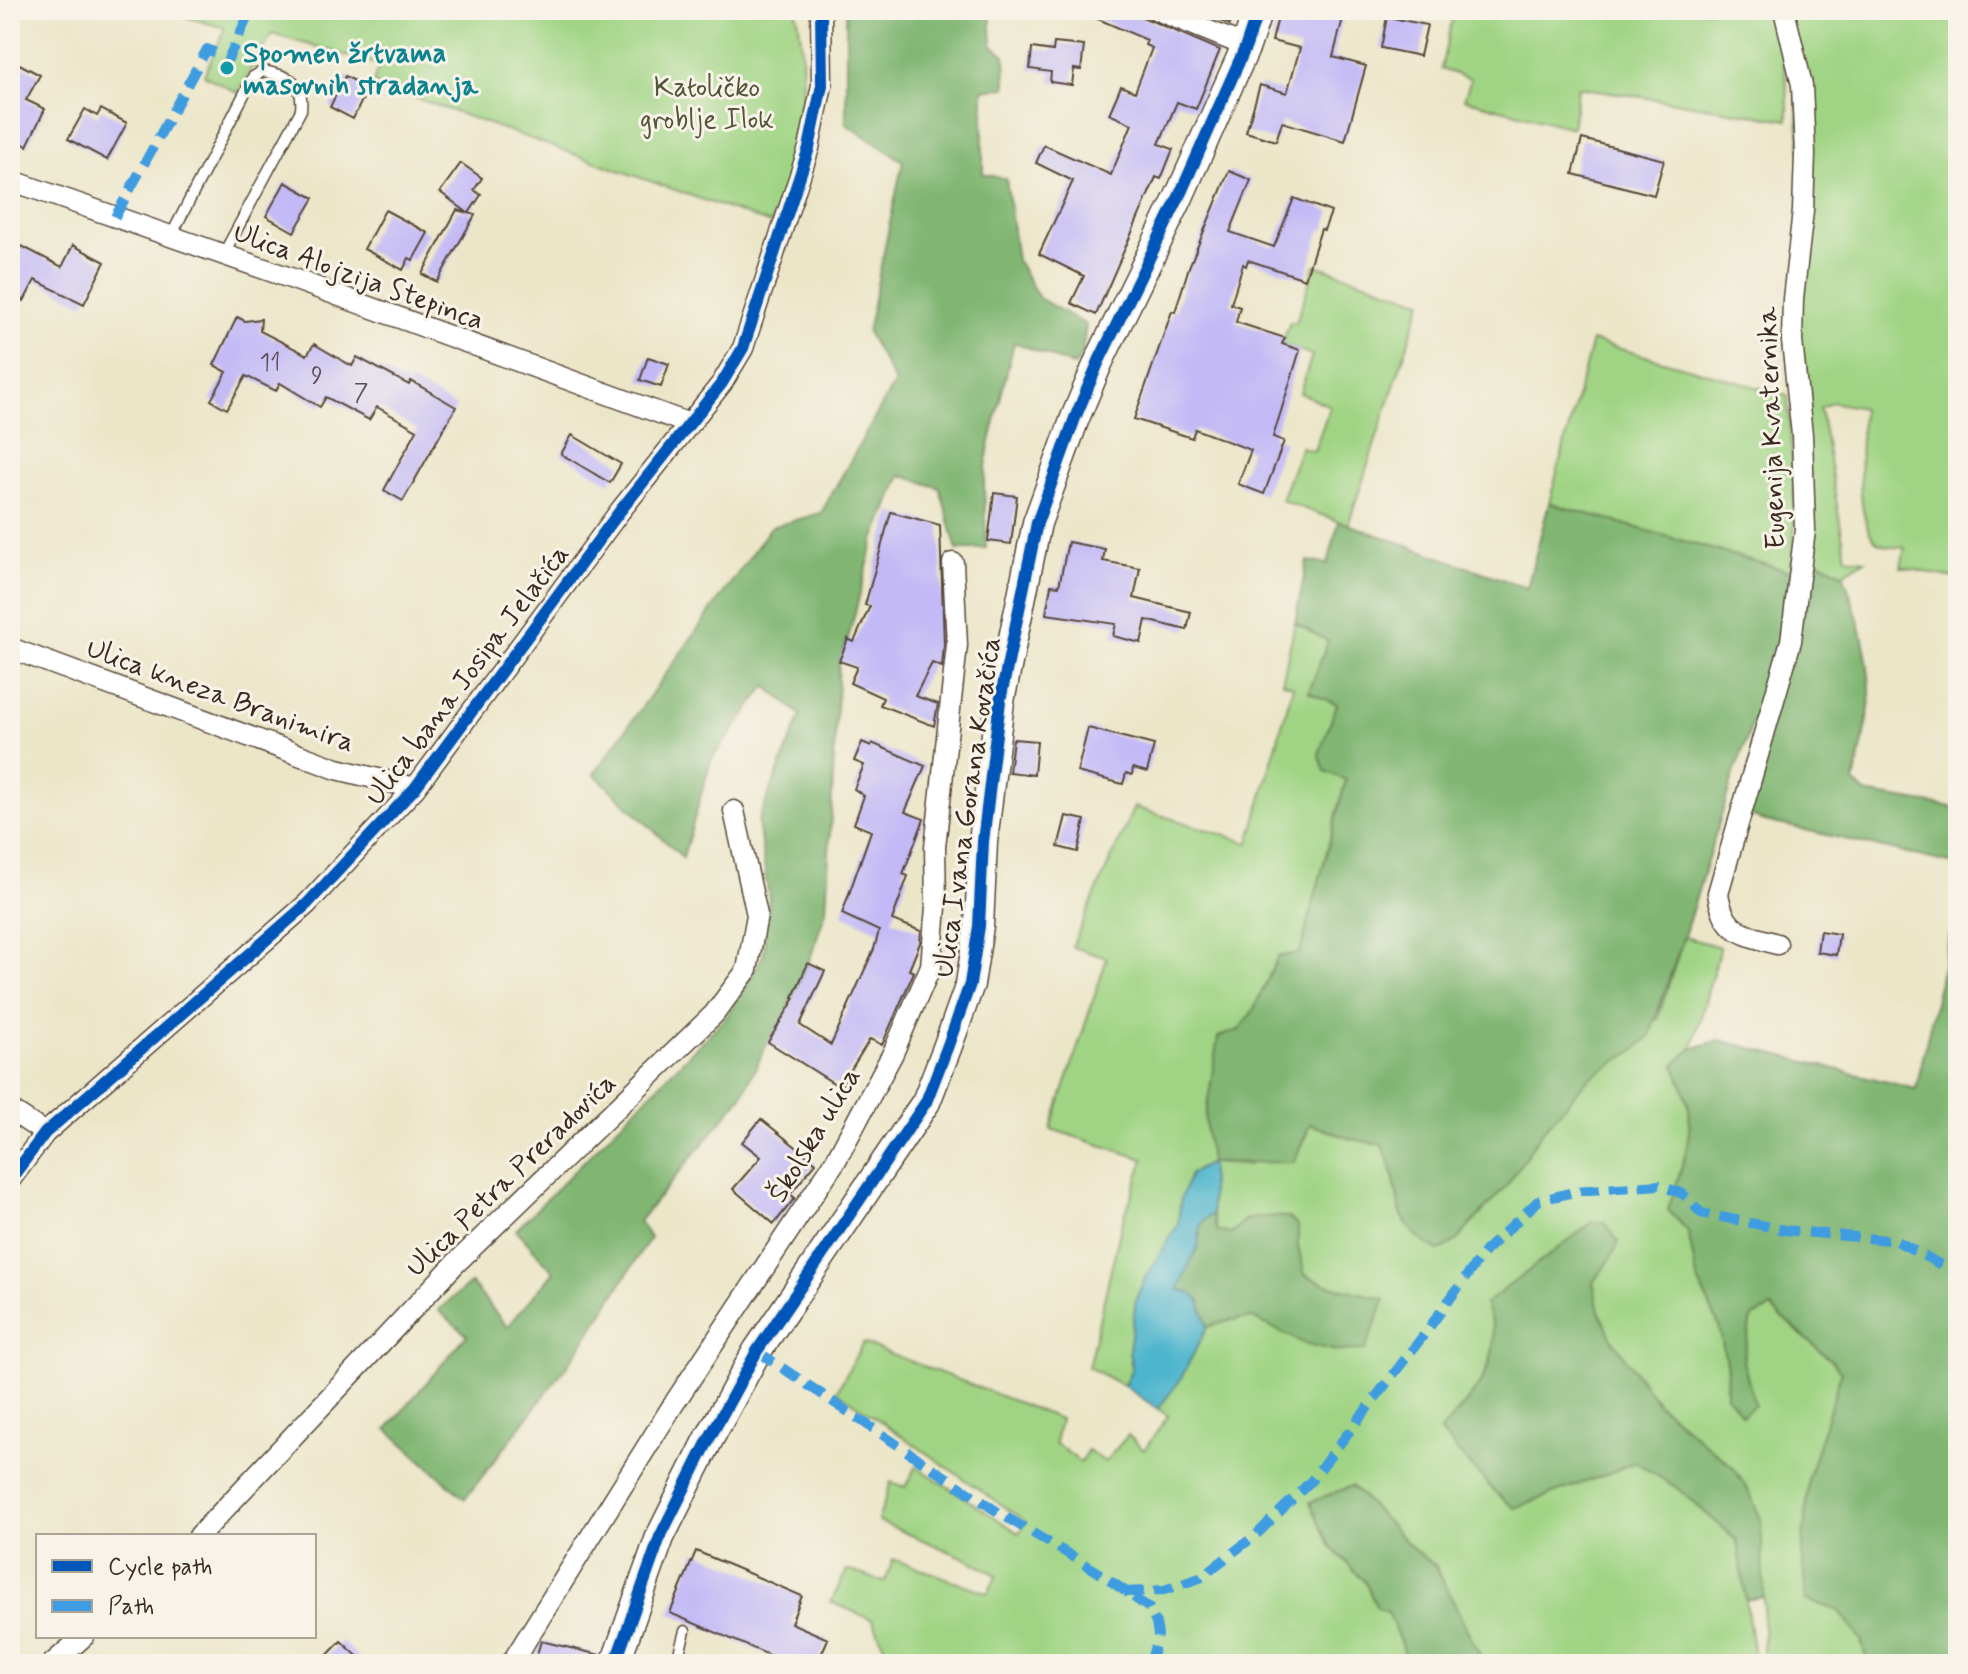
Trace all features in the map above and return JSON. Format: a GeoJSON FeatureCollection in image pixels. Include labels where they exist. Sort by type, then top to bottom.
{"type":"FeatureCollection","features":[{"type":"Feature","properties":{"kind":"main road","name":"Ulica Ivana Gorana Kovačića"},"geometry":{"type":"LineString","coordinates":[[615,1664],[660,1537],[709,1439],[757,1351],[926,1102],[947,1048],[970,984],[979,926],[983,842],[994,746],[1011,640],[1037,523],[1099,361],[1178,199],[1246,46],[1258,10]]}},
{"type":"Feature","properties":{"kind":"street","name":"Ulica bana Josipa Jelačića"},"geometry":{"type":"LineString","coordinates":[[10,1180],[45,1133],[307,904],[415,788],[687,423],[722,383],[743,348],[809,148],[822,85],[821,10]]}},
{"type":"Feature","properties":{"kind":"street"},"geometry":{"type":"LineString","coordinates":[[1157,10],[1246,46]]}},
{"type":"Feature","properties":{"kind":"street","name":"Eugenija Kvaternika"},"geometry":{"type":"LineString","coordinates":[[1777,944],[1730,927],[1721,914],[1718,893],[1791,641],[1805,530],[1802,435],[1792,341],[1793,299],[1803,211],[1803,99],[1784,10]]}},
{"type":"Feature","properties":{"kind":"street","name":"Ulica Alojzija Stepinca"},"geometry":{"type":"LineString","coordinates":[[10,180],[687,423]]}},
{"type":"Feature","properties":{"kind":"street","name":"Školska ulica"},"geometry":{"type":"LineString","coordinates":[[511,1664],[673,1405],[836,1160],[893,1053],[931,966],[936,907],[935,847],[957,645],[953,563]]}},
{"type":"Feature","properties":{"kind":"street","name":"Ulica kneza Branimira"},"geometry":{"type":"LineString","coordinates":[[10,648],[337,769],[415,788]]}},
{"type":"Feature","properties":{"kind":"street","name":"Ulica Petra Preradovića"},"geometry":{"type":"LineString","coordinates":[[201,1534],[455,1264],[714,1014],[747,970],[757,915],[734,811]]}},
{"type":"Feature","properties":{"kind":"street"},"geometry":{"type":"LineString","coordinates":[[10,1110],[45,1133]]}},
{"type":"Feature","properties":{"kind":"street"},"geometry":{"type":"LineString","coordinates":[[52,1664],[82,1638]]}},
{"type":"Feature","properties":{"kind":"lane"},"geometry":{"type":"LineString","coordinates":[[171,236],[253,77],[263,71],[276,73],[299,86],[303,96],[301,110],[223,255]]}},
{"type":"Feature","properties":{"kind":"lane"},"geometry":{"type":"LineString","coordinates":[[676,1664],[685,1631]]}},
{"type":"Feature","properties":{"kind":"green space","name":"Katoličko groblje Ilok"},"geometry":{"type":"Polygon","coordinates":[[[161,10],[796,10],[802,46],[802,85],[800,123],[792,168],[771,224],[373,83],[379,65],[272,34],[237,93],[204,75],[225,28],[161,10]]]}},
{"type":"Feature","properties":{"kind":"green space"},"geometry":{"type":"Polygon","coordinates":[[[846,10],[990,10],[992,45],[1005,55],[1006,87],[983,90],[983,174],[1006,179],[1017,261],[1039,298],[1086,325],[1082,355],[1074,366],[1014,342],[988,450],[984,486],[986,548],[957,550],[940,488],[901,475],[874,540],[848,639],[839,661],[826,910],[812,953],[785,1015],[742,1096],[639,1221],[650,1238],[578,1351],[465,1499],[387,1429],[467,1335],[438,1310],[471,1283],[507,1327],[554,1272],[516,1230],[727,1016],[763,956],[769,899],[758,822],[801,715],[766,686],[711,760],[683,858],[594,774],[771,527],[821,513],[895,382],[867,332],[903,161],[846,124],[846,10]]]}},
{"type":"Feature","properties":{"kind":"green space"},"geometry":{"type":"Polygon","coordinates":[[[1454,10],[1773,10],[1784,64],[1788,120],[1578,87],[1572,128],[1464,99],[1471,79],[1441,69],[1454,10]]]}},
{"type":"Feature","properties":{"kind":"green space"},"geometry":{"type":"Polygon","coordinates":[[[1789,10],[1958,10],[1958,579],[1901,567],[1905,548],[1884,545],[1875,540],[1868,529],[1861,496],[1862,408],[1832,402],[1820,408],[1846,557],[1865,560],[1843,574],[1811,557],[1796,323],[1807,222],[1789,10]]]}},
{"type":"Feature","properties":{"kind":"green space"},"geometry":{"type":"Polygon","coordinates":[[[1315,265],[1422,301],[1348,525],[1281,500],[1301,447],[1314,451],[1330,406],[1300,393],[1312,355],[1282,344],[1290,322],[1296,323],[1315,265]]]}},
{"type":"Feature","properties":{"kind":"green space"},"geometry":{"type":"Polygon","coordinates":[[[1592,341],[1788,396],[1795,517],[1792,572],[1549,503],[1592,341]]]}},
{"type":"Feature","properties":{"kind":"green space"},"geometry":{"type":"Polygon","coordinates":[[[1549,503],[1792,572],[1775,661],[1734,774],[1649,1037],[1635,1050],[1588,1079],[1541,1133],[1507,1185],[1456,1241],[1439,1251],[1421,1240],[1403,1216],[1389,1161],[1381,1144],[1351,1139],[1310,1124],[1294,1162],[1210,1163],[1205,1120],[1218,1037],[1239,1030],[1253,1011],[1278,957],[1300,953],[1346,780],[1325,771],[1319,754],[1337,704],[1309,692],[1328,641],[1295,623],[1307,561],[1328,564],[1339,521],[1527,588],[1549,503]]]}},
{"type":"Feature","properties":{"kind":"green space"},"geometry":{"type":"Polygon","coordinates":[[[1811,557],[1843,574],[1864,645],[1870,699],[1854,782],[1865,793],[1958,808],[1958,865],[1745,814],[1811,557]]]}},
{"type":"Feature","properties":{"kind":"green space"},"geometry":{"type":"Polygon","coordinates":[[[1295,623],[1328,641],[1309,692],[1337,704],[1346,779],[1300,953],[1278,957],[1253,1011],[1239,1030],[1218,1037],[1210,1163],[1248,1165],[1302,1147],[1310,1124],[1351,1139],[1381,1144],[1390,1160],[1402,1217],[1456,1241],[1507,1185],[1541,1133],[1588,1079],[1658,1018],[1684,937],[1720,947],[1692,1049],[1675,1065],[1687,1097],[1690,1121],[1684,1160],[1668,1210],[1688,1231],[1697,1278],[1719,1326],[1727,1368],[1726,1395],[1754,1405],[1743,1361],[1751,1318],[1771,1308],[1832,1361],[1841,1373],[1809,1476],[1806,1600],[1840,1611],[1861,1640],[1868,1664],[1484,1664],[1435,1565],[1414,1550],[1352,1486],[1311,1502],[1329,1544],[1365,1582],[1377,1608],[1388,1612],[1409,1664],[885,1664],[887,1653],[873,1620],[831,1602],[847,1570],[885,1582],[893,1559],[988,1593],[997,1575],[878,1521],[891,1482],[905,1487],[916,1466],[1019,1533],[1026,1522],[837,1391],[863,1343],[1060,1419],[1055,1443],[1080,1462],[1088,1450],[1105,1462],[1128,1435],[1144,1450],[1168,1416],[1158,1409],[1180,1380],[1207,1327],[1230,1320],[1384,1299],[1327,1285],[1305,1275],[1298,1247],[1298,1226],[1245,1219],[1231,1234],[1217,1231],[1212,1214],[1210,1164],[1181,1198],[1178,1225],[1145,1278],[1136,1299],[1129,1351],[1132,1368],[1124,1386],[1088,1367],[1121,1227],[1144,1159],[1051,1129],[1107,958],[1072,947],[1134,807],[1249,843],[1293,686],[1282,682],[1295,623]],[[1593,1222],[1485,1304],[1492,1324],[1491,1359],[1476,1389],[1440,1432],[1610,1473],[1635,1461],[1677,1488],[1737,1540],[1754,1657],[1763,1655],[1764,1597],[1733,1467],[1658,1404],[1612,1339],[1599,1311],[1593,1282],[1609,1261],[1604,1222],[1593,1222]]]}},
{"type":"Feature","properties":{"kind":"green space"},"geometry":{"type":"Polygon","coordinates":[[[1958,898],[1958,1664],[1868,1664],[1861,1640],[1840,1611],[1806,1600],[1802,1553],[1809,1476],[1841,1373],[1832,1361],[1771,1308],[1751,1318],[1743,1361],[1755,1405],[1742,1415],[1726,1395],[1727,1368],[1719,1326],[1697,1278],[1688,1231],[1668,1210],[1684,1159],[1690,1121],[1687,1097],[1674,1065],[1692,1049],[1719,1040],[1916,1089],[1958,898]]]}},
{"type":"Feature","properties":{"kind":"green space"},"geometry":{"type":"Polygon","coordinates":[[[1212,1214],[1217,1231],[1231,1234],[1244,1222],[1256,1217],[1288,1217],[1298,1226],[1298,1247],[1305,1275],[1327,1285],[1385,1299],[1365,1350],[1337,1351],[1303,1343],[1253,1318],[1230,1320],[1207,1327],[1200,1300],[1178,1291],[1198,1246],[1201,1223],[1212,1214]]]}},
{"type":"Feature","properties":{"kind":"green space"},"geometry":{"type":"Polygon","coordinates":[[[1593,1222],[1604,1222],[1619,1242],[1593,1282],[1599,1311],[1612,1339],[1658,1404],[1733,1467],[1749,1492],[1761,1519],[1764,1597],[1746,1600],[1737,1540],[1677,1488],[1635,1462],[1514,1508],[1493,1490],[1440,1432],[1476,1389],[1491,1358],[1494,1342],[1492,1323],[1485,1304],[1593,1222]]]}},
{"type":"Feature","properties":{"kind":"green space"},"geometry":{"type":"Polygon","coordinates":[[[1352,1486],[1414,1550],[1435,1565],[1484,1664],[1409,1664],[1388,1612],[1377,1608],[1365,1582],[1329,1544],[1310,1502],[1352,1486]]]}},
{"type":"Feature","properties":{"kind":"water"},"geometry":{"type":"Polygon","coordinates":[[[1210,1163],[1212,1214],[1201,1223],[1198,1246],[1178,1290],[1197,1298],[1207,1327],[1180,1380],[1158,1409],[1124,1386],[1132,1368],[1129,1351],[1136,1299],[1145,1278],[1178,1225],[1181,1198],[1190,1174],[1210,1163]]]}},
{"type":"Feature","properties":{"kind":"building"},"geometry":{"type":"Polygon","coordinates":[[[1077,10],[1126,10],[1220,50],[1196,109],[1177,102],[1159,144],[1173,149],[1161,179],[1156,177],[1096,315],[1071,303],[1084,276],[1039,254],[1073,181],[1036,163],[1044,145],[1111,175],[1132,124],[1109,114],[1121,86],[1135,92],[1152,48],[1145,45],[1147,40],[1077,10]]]}},
{"type":"Feature","properties":{"kind":"building"},"geometry":{"type":"Polygon","coordinates":[[[1194,10],[1235,10],[1230,25],[1194,10]]]}},
{"type":"Feature","properties":{"kind":"building"},"geometry":{"type":"Polygon","coordinates":[[[1280,10],[1345,10],[1333,57],[1366,66],[1345,141],[1282,122],[1276,141],[1246,132],[1260,85],[1287,93],[1300,48],[1272,41],[1280,10]]]}},
{"type":"Feature","properties":{"kind":"building"},"geometry":{"type":"Polygon","coordinates":[[[1387,17],[1427,25],[1420,56],[1381,48],[1387,17]]]}},
{"type":"Feature","properties":{"kind":"building"},"geometry":{"type":"Polygon","coordinates":[[[1054,43],[1084,46],[1081,70],[1074,69],[1072,85],[1050,82],[1051,72],[1030,69],[1032,48],[1053,51],[1054,43]]]}},
{"type":"Feature","properties":{"kind":"building"},"geometry":{"type":"Polygon","coordinates":[[[10,59],[40,75],[26,100],[45,109],[27,146],[10,137],[10,59]]]}},
{"type":"Feature","properties":{"kind":"building"},"geometry":{"type":"Polygon","coordinates":[[[345,76],[368,88],[353,119],[330,107],[345,76]]]}},
{"type":"Feature","properties":{"kind":"building"},"geometry":{"type":"Polygon","coordinates":[[[85,109],[97,116],[101,109],[127,123],[107,160],[68,139],[85,109]]]}},
{"type":"Feature","properties":{"kind":"building"},"geometry":{"type":"Polygon","coordinates":[[[1582,139],[1664,160],[1654,195],[1573,174],[1582,139]]]}},
{"type":"Feature","properties":{"kind":"building"},"geometry":{"type":"Polygon","coordinates":[[[461,163],[482,178],[474,190],[481,195],[469,213],[475,215],[437,282],[422,274],[457,210],[468,213],[440,192],[461,163]]]}},
{"type":"Feature","properties":{"kind":"building"},"geometry":{"type":"Polygon","coordinates":[[[1229,171],[1251,180],[1230,232],[1274,247],[1294,198],[1331,212],[1324,230],[1321,229],[1305,279],[1248,260],[1246,266],[1243,264],[1231,304],[1240,307],[1236,322],[1285,338],[1282,344],[1300,350],[1273,437],[1284,441],[1264,494],[1238,484],[1251,450],[1195,429],[1192,438],[1134,419],[1172,311],[1175,312],[1189,267],[1229,171]]]}},
{"type":"Feature","properties":{"kind":"building"},"geometry":{"type":"Polygon","coordinates":[[[285,182],[314,198],[294,232],[266,216],[285,182]]]}},
{"type":"Feature","properties":{"kind":"building"},"geometry":{"type":"Polygon","coordinates":[[[385,210],[428,233],[413,260],[409,258],[403,270],[364,249],[385,210]]]}},
{"type":"Feature","properties":{"kind":"building"},"geometry":{"type":"Polygon","coordinates":[[[10,240],[62,267],[73,245],[105,262],[84,304],[35,280],[24,301],[10,294],[10,240]]]}},
{"type":"Feature","properties":{"kind":"building"},"geometry":{"type":"Polygon","coordinates":[[[237,317],[245,321],[261,319],[260,331],[307,355],[314,344],[352,366],[357,357],[409,385],[411,381],[456,407],[403,501],[384,490],[417,430],[377,407],[369,420],[326,397],[320,407],[280,383],[276,391],[246,376],[227,409],[211,400],[227,372],[214,365],[237,317]]]}},
{"type":"Feature","properties":{"kind":"building"},"geometry":{"type":"Polygon","coordinates":[[[648,357],[669,364],[661,387],[640,380],[648,357]]]}},
{"type":"Feature","properties":{"kind":"building"},"geometry":{"type":"Polygon","coordinates":[[[572,435],[621,464],[610,483],[561,454],[572,435]]]}},
{"type":"Feature","properties":{"kind":"building"},"geometry":{"type":"Polygon","coordinates":[[[994,493],[1017,496],[1011,544],[988,541],[994,493]]]}},
{"type":"Feature","properties":{"kind":"building"},"geometry":{"type":"Polygon","coordinates":[[[891,512],[940,525],[942,667],[932,663],[915,696],[938,704],[934,726],[880,705],[883,698],[850,683],[857,667],[839,661],[848,639],[854,642],[870,606],[865,605],[891,512]]]}},
{"type":"Feature","properties":{"kind":"building"},"geometry":{"type":"Polygon","coordinates":[[[1068,542],[1105,549],[1103,561],[1140,568],[1134,598],[1191,612],[1187,630],[1146,620],[1141,643],[1113,636],[1116,624],[1046,614],[1051,585],[1059,586],[1068,542]]]}},
{"type":"Feature","properties":{"kind":"building"},"geometry":{"type":"Polygon","coordinates":[[[1088,728],[1154,745],[1147,772],[1133,768],[1132,775],[1126,773],[1123,784],[1077,772],[1088,728]]]}},
{"type":"Feature","properties":{"kind":"building"},"geometry":{"type":"Polygon","coordinates":[[[1013,739],[1037,741],[1034,775],[1009,772],[1013,739]]]}},
{"type":"Feature","properties":{"kind":"building"},"geometry":{"type":"Polygon","coordinates":[[[862,742],[871,746],[872,743],[925,766],[905,812],[924,819],[903,874],[908,876],[892,920],[921,931],[920,943],[909,970],[914,972],[882,1045],[870,1039],[840,1087],[768,1042],[795,998],[808,963],[825,971],[800,1025],[831,1045],[874,949],[879,931],[842,914],[871,831],[854,824],[864,796],[854,789],[864,765],[854,761],[862,742]]]}},
{"type":"Feature","properties":{"kind":"building"},"geometry":{"type":"Polygon","coordinates":[[[1066,816],[1085,820],[1078,852],[1058,847],[1066,816]]]}},
{"type":"Feature","properties":{"kind":"building"},"geometry":{"type":"Polygon","coordinates":[[[1820,931],[1839,934],[1836,955],[1817,952],[1820,931]]]}},
{"type":"Feature","properties":{"kind":"building"},"geometry":{"type":"Polygon","coordinates":[[[761,1119],[816,1163],[790,1194],[795,1198],[774,1224],[733,1189],[761,1157],[742,1142],[761,1119]]]}},
{"type":"Feature","properties":{"kind":"building"},"geometry":{"type":"Polygon","coordinates":[[[696,1551],[802,1596],[791,1623],[828,1639],[817,1664],[790,1664],[670,1613],[696,1551]]]}},
{"type":"Feature","properties":{"kind":"building"},"geometry":{"type":"Polygon","coordinates":[[[341,1641],[366,1664],[319,1664],[341,1641]]]}},
{"type":"Feature","properties":{"kind":"building"},"geometry":{"type":"Polygon","coordinates":[[[541,1641],[600,1655],[598,1664],[534,1664],[541,1641]]]}},
{"type":"Feature","properties":{"kind":"marked path"},"geometry":{"type":"LineString","coordinates":[[115,217],[207,49],[228,59],[251,10]]}},
{"type":"Feature","properties":{"kind":"marked path"},"geometry":{"type":"LineString","coordinates":[[1124,1592],[1164,1590],[1200,1578],[1257,1534],[1311,1481],[1485,1251],[1538,1201],[1577,1191],[1659,1185],[1683,1194],[1701,1213],[1785,1230],[1897,1241],[1958,1274]]}},
{"type":"Feature","properties":{"kind":"marked path"},"geometry":{"type":"LineString","coordinates":[[757,1351],[1001,1514],[1095,1570],[1149,1608],[1158,1635],[1150,1664]]}},
{"type":"Feature","properties":{"kind":"cycle path"},"geometry":{"type":"LineString","coordinates":[[10,1180],[45,1133],[307,904],[415,788],[620,511],[722,383],[743,348],[809,148],[822,85],[821,10]]}},
{"type":"Feature","properties":{"kind":"cycle path"},"geometry":{"type":"LineString","coordinates":[[615,1664],[660,1537],[709,1439],[757,1351],[926,1102],[947,1048],[970,984],[979,926],[983,842],[1000,701],[1037,523],[1099,361],[1178,199],[1246,46],[1258,10]]}},
{"type":"Feature","properties":{"kind":"place","name":"Spomen žrtvama masovnih stradanja"},"geometry":{"type":"Point","coordinates":[227,68]}}]}
